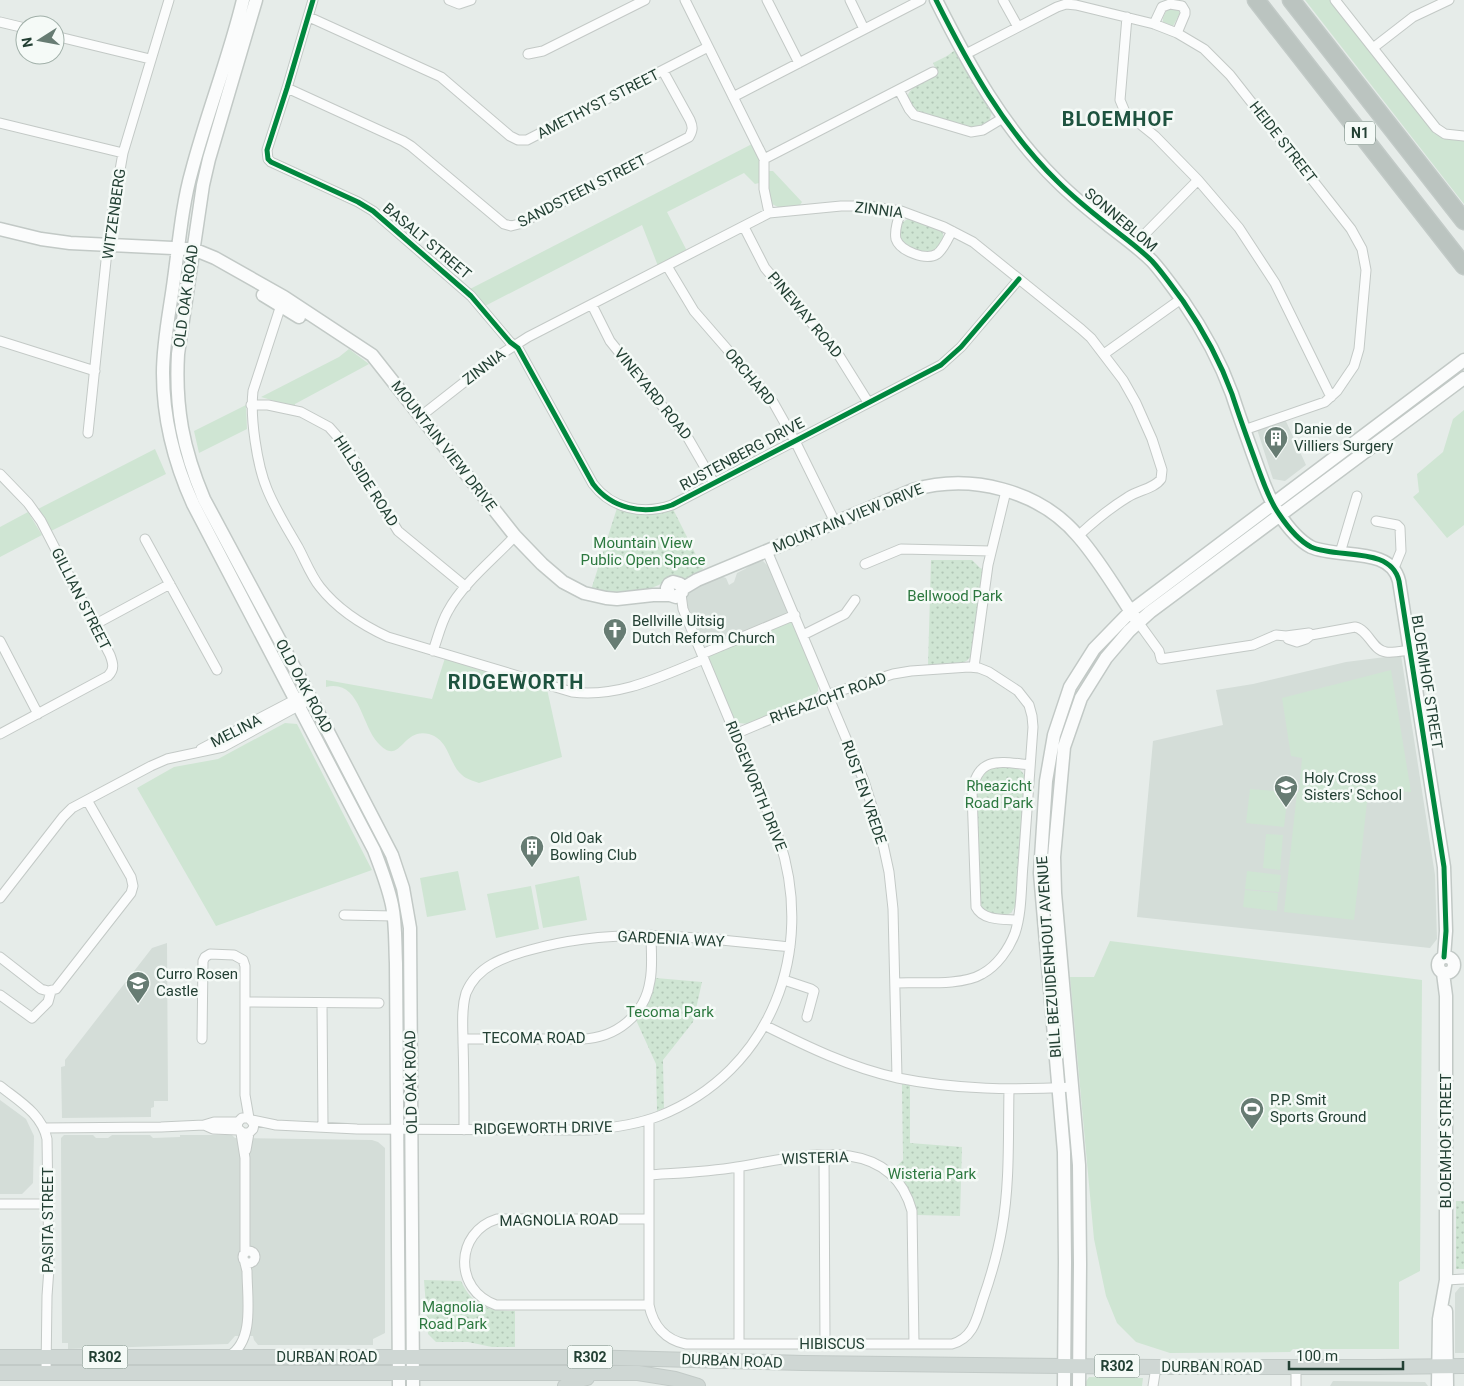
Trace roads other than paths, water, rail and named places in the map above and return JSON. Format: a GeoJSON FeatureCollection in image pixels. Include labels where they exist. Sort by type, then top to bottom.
{"type":"FeatureCollection","features":[{"type":"Feature","properties":{"kind":"highway","name":"N1"},"geometry":{"type":"LineString","coordinates":[[1256,0],[1464,266]]}},
{"type":"Feature","properties":{"kind":"highway","name":"N1"},"geometry":{"type":"LineString","coordinates":[[1291,0],[1464,221]]}},
{"type":"Feature","properties":{"kind":"main road","name":"OLD OAK ROAD"},"geometry":{"type":"LineString","coordinates":[[243,0],[191,173],[174,251],[163,372],[165,412],[174,456],[193,504],[374,850],[385,876],[394,916],[399,1380]]}},
{"type":"Feature","properties":{"kind":"main road","name":"OLD OAK ROAD"},"geometry":{"type":"LineString","coordinates":[[256,0],[209,159],[200,199],[178,354],[177,378],[180,422],[192,471],[204,499],[310,696],[392,855],[403,888],[410,928],[413,1380]]}},
{"type":"Feature","properties":{"kind":"main road","name":"SONNEBLOM"},"geometry":{"type":"LineString","coordinates":[[936,0],[964,55],[1003,118],[1036,159],[1055,180],[1082,204],[1152,261],[1182,299],[1201,329],[1231,392],[1276,510]]}},
{"type":"Feature","properties":{"kind":"main road","name":"MOUNTAIN VIEW DRIVE"},"geometry":{"type":"LineString","coordinates":[[0,229],[55,242],[174,251],[215,258],[386,372],[515,536],[552,574],[584,593],[617,599],[675,591],[697,580],[913,490],[938,484],[976,484],[1006,491],[1029,500],[1063,521],[1078,536],[1134,616]]}},
{"type":"Feature","properties":{"kind":"main road","name":"BILL BEZUIDENHOUT AVENUE"},"geometry":{"type":"LineString","coordinates":[[1276,510],[1464,360]]}},
{"type":"Feature","properties":{"kind":"main road","name":"BILL BEZUIDENHOUT AVENUE"},"geometry":{"type":"LineString","coordinates":[[1064,1386],[1066,1262],[1064,1152],[1040,873],[1048,764],[1054,735],[1070,688],[1094,649],[1134,616],[1276,510],[1464,378]]}},
{"type":"Feature","properties":{"kind":"main road"},"geometry":{"type":"LineString","coordinates":[[1276,510],[1298,537],[1308,545],[1320,550],[1377,558],[1394,568]]}},
{"type":"Feature","properties":{"kind":"main road","name":"BLOEMHOF STREET"},"geometry":{"type":"LineString","coordinates":[[1394,568],[1399,581],[1443,860],[1446,889],[1447,957],[1455,965],[1454,969],[1446,973],[1445,1282],[1439,1319],[1442,1365],[1447,1386]]}},
{"type":"Feature","properties":{"kind":"main road","name":"BILL BEZUIDENHOUT AVENUE"},"geometry":{"type":"LineString","coordinates":[[1079,1386],[1079,1165],[1054,857],[1062,764],[1069,730],[1087,687],[1134,616]]}},
{"type":"Feature","properties":{"kind":"main road","name":"DURBAN ROAD"},"geometry":{"type":"LineString","coordinates":[[0,1358],[584,1357],[803,1363],[1156,1367],[1464,1366]]}},
{"type":"Feature","properties":{"kind":"main road","name":"BLOEMHOF STREET"},"geometry":{"type":"LineString","coordinates":[[1438,1386],[1442,1365]]}},
{"type":"Feature","properties":{"kind":"main road","name":"DURBAN ROAD"},"geometry":{"type":"LineString","coordinates":[[0,1373],[413,1380],[618,1373]]}},
{"type":"Feature","properties":{"kind":"main road"},"geometry":{"type":"LineString","coordinates":[[565,1386],[578,1380],[618,1373]]}},
{"type":"Feature","properties":{"kind":"main road","name":"R302"},"geometry":{"type":"LineString","coordinates":[[618,1373],[658,1376],[698,1386]]}},
{"type":"Feature","properties":{"kind":"street","name":"WITZENBERG"},"geometry":{"type":"LineString","coordinates":[[88,434],[110,227],[123,153],[169,0]]}},
{"type":"Feature","properties":{"kind":"street","name":"BASALT STREET"},"geometry":{"type":"LineString","coordinates":[[314,0],[266,152],[268,159],[373,211],[471,296],[514,345]]}},
{"type":"Feature","properties":{"kind":"street"},"geometry":{"type":"LineString","coordinates":[[449,0],[459,4],[471,0]]}},
{"type":"Feature","properties":{"kind":"street"},"geometry":{"type":"LineString","coordinates":[[528,54],[543,51],[645,0]]}},
{"type":"Feature","properties":{"kind":"street"},"geometry":{"type":"LineString","coordinates":[[684,0],[764,159],[764,189],[769,213]]}},
{"type":"Feature","properties":{"kind":"street"},"geometry":{"type":"LineString","coordinates":[[767,0],[799,63]]}},
{"type":"Feature","properties":{"kind":"street"},"geometry":{"type":"LineString","coordinates":[[850,0],[864,29]]}},
{"type":"Feature","properties":{"kind":"street"},"geometry":{"type":"LineString","coordinates":[[733,97],[921,0]]}},
{"type":"Feature","properties":{"kind":"street"},"geometry":{"type":"LineString","coordinates":[[1003,0],[1018,27]]}},
{"type":"Feature","properties":{"kind":"street"},"geometry":{"type":"LineString","coordinates":[[1335,0],[1436,128],[1445,134],[1464,136]]}},
{"type":"Feature","properties":{"kind":"street"},"geometry":{"type":"LineString","coordinates":[[1373,48],[1414,18],[1449,0]]}},
{"type":"Feature","properties":{"kind":"street","name":"HEIDE STREET"},"geometry":{"type":"LineString","coordinates":[[964,55],[1066,4],[1154,24],[1177,33],[1204,48],[1230,75],[1351,229],[1362,249],[1366,270],[1359,349],[1354,366],[1342,385],[1331,397],[1321,404],[1244,430]]}},
{"type":"Feature","properties":{"kind":"street"},"geometry":{"type":"LineString","coordinates":[[1154,24],[1162,7],[1170,4],[1182,6],[1185,14],[1177,33]]}},
{"type":"Feature","properties":{"kind":"street","name":"AMETHYST STREET"},"geometry":{"type":"LineString","coordinates":[[309,17],[441,77],[510,136],[518,140],[527,140],[708,47]]}},
{"type":"Feature","properties":{"kind":"street"},"geometry":{"type":"LineString","coordinates":[[1127,17],[1121,107],[1124,112],[1155,136],[1198,180],[1239,228],[1275,283],[1331,397]]}},
{"type":"Feature","properties":{"kind":"street"},"geometry":{"type":"LineString","coordinates":[[0,22],[15,26]]}},
{"type":"Feature","properties":{"kind":"street"},"geometry":{"type":"LineString","coordinates":[[65,38],[150,59]]}},
{"type":"Feature","properties":{"kind":"street","name":"SANDSTEEN STREET"},"geometry":{"type":"LineString","coordinates":[[287,88],[403,141],[504,224],[512,226],[689,137],[693,126],[663,71]]}},
{"type":"Feature","properties":{"kind":"street"},"geometry":{"type":"LineString","coordinates":[[764,159],[933,72]]}},
{"type":"Feature","properties":{"kind":"street"},"geometry":{"type":"LineString","coordinates":[[899,90],[914,115],[963,131],[980,131],[1003,118]]}},
{"type":"Feature","properties":{"kind":"street"},"geometry":{"type":"LineString","coordinates":[[0,123],[123,153]]}},
{"type":"Feature","properties":{"kind":"street"},"geometry":{"type":"LineString","coordinates":[[1134,246],[1198,180]]}},
{"type":"Feature","properties":{"kind":"street","name":"ZINNIA"},"geometry":{"type":"LineString","coordinates":[[421,416],[514,345],[769,213],[841,206],[867,206],[901,211],[952,231],[972,242],[1081,329],[1104,354],[1123,380],[1136,403],[1150,432],[1162,475],[1158,483],[1136,492],[1121,501],[1078,536]]}},
{"type":"Feature","properties":{"kind":"street"},"geometry":{"type":"LineString","coordinates":[[901,211],[896,231],[897,241],[902,248],[923,256],[931,256],[940,251],[952,231]]}},
{"type":"Feature","properties":{"kind":"street","name":"PINEWAY ROAD"},"geometry":{"type":"LineString","coordinates":[[744,226],[765,268],[838,354],[868,402]]}},
{"type":"Feature","properties":{"kind":"street","name":"ORCHARD"},"geometry":{"type":"LineString","coordinates":[[667,266],[694,311],[773,402],[795,441],[835,522]]}},
{"type":"Feature","properties":{"kind":"street","name":"RUSTENBERG DRIVE"},"geometry":{"type":"LineString","coordinates":[[514,345],[518,348],[593,484],[609,499],[633,509],[656,509],[672,505],[947,361],[1019,279]]}},
{"type":"Feature","properties":{"kind":"street"},"geometry":{"type":"LineString","coordinates":[[1104,354],[1182,299]]}},
{"type":"Feature","properties":{"kind":"street"},"geometry":{"type":"LineString","coordinates":[[282,301],[253,391],[253,427],[266,486],[318,586],[341,609],[362,624],[388,637],[550,686],[586,694],[640,685],[795,615]]}},
{"type":"Feature","properties":{"kind":"street","name":"VINEYARD ROAD"},"geometry":{"type":"LineString","coordinates":[[592,305],[610,342],[688,438],[714,483]]}},
{"type":"Feature","properties":{"kind":"street"},"geometry":{"type":"LineString","coordinates":[[0,341],[95,371]]}},
{"type":"Feature","properties":{"kind":"street","name":"HILLSIDE ROAD"},"geometry":{"type":"LineString","coordinates":[[252,405],[268,405],[301,412],[329,428],[345,445],[398,531],[466,587]]}},
{"type":"Feature","properties":{"kind":"street","name":"GILLIAN STREET"},"geometry":{"type":"LineString","coordinates":[[0,474],[28,503],[41,521],[112,661],[113,669],[108,676],[0,734]]}},
{"type":"Feature","properties":{"kind":"street"},"geometry":{"type":"LineString","coordinates":[[974,667],[990,552],[1006,491]]}},
{"type":"Feature","properties":{"kind":"street"},"geometry":{"type":"LineString","coordinates":[[1340,553],[1357,496]]}},
{"type":"Feature","properties":{"kind":"street"},"geometry":{"type":"LineString","coordinates":[[1376,521],[1399,526],[1401,551],[1394,568]]}},
{"type":"Feature","properties":{"kind":"street"},"geometry":{"type":"LineString","coordinates":[[433,650],[446,613],[466,587],[515,536]]}},
{"type":"Feature","properties":{"kind":"street"},"geometry":{"type":"LineString","coordinates":[[146,539],[217,670]]}},
{"type":"Feature","properties":{"kind":"street"},"geometry":{"type":"LineString","coordinates":[[865,564],[901,549],[990,552]]}},
{"type":"Feature","properties":{"kind":"street","name":"RUST EN VREDE"},"geometry":{"type":"LineString","coordinates":[[767,551],[864,781],[881,835],[889,872],[893,909],[897,1077]]}},
{"type":"Feature","properties":{"kind":"street"},"geometry":{"type":"LineString","coordinates":[[94,625],[170,584]]}},
{"type":"Feature","properties":{"kind":"street","name":"RIDGEWORTH DRIVE"},"geometry":{"type":"LineString","coordinates":[[44,1128],[204,1125],[214,1122],[245,1126],[323,1126],[357,1129],[588,1130],[620,1127],[660,1116],[693,1099],[722,1078],[739,1061],[764,1025],[775,1005],[784,980],[790,947],[792,902],[786,864],[774,824],[675,591]]}},
{"type":"Feature","properties":{"kind":"street"},"geometry":{"type":"LineString","coordinates":[[803,634],[845,614],[855,600]]}},
{"type":"Feature","properties":{"kind":"street"},"geometry":{"type":"LineString","coordinates":[[1134,616],[1159,651],[1161,659],[1253,645],[1276,635],[1286,636],[1309,633],[1311,635],[1355,627],[1362,629],[1383,652],[1410,650]]}},
{"type":"Feature","properties":{"kind":"street"},"geometry":{"type":"LineString","coordinates":[[0,641],[38,714]]}},
{"type":"Feature","properties":{"kind":"street","name":"RHEAZICHT ROAD"},"geometry":{"type":"LineString","coordinates":[[735,734],[828,695],[902,672],[974,667],[989,672],[1018,691],[1026,700],[1031,710],[1033,722],[1015,932],[1008,946],[991,969],[980,975],[963,981],[896,983]]}},
{"type":"Feature","properties":{"kind":"street","name":"MELINA"},"geometry":{"type":"LineString","coordinates":[[0,898],[66,813],[87,800],[167,759],[222,746],[310,696]]}},
{"type":"Feature","properties":{"kind":"street"},"geometry":{"type":"LineString","coordinates":[[1017,920],[985,916],[976,907],[972,792],[975,777],[988,764],[998,761],[1030,765]]}},
{"type":"Feature","properties":{"kind":"street"},"geometry":{"type":"LineString","coordinates":[[0,957],[41,989],[51,991],[56,989],[132,890],[131,877],[87,800]]}},
{"type":"Feature","properties":{"kind":"street"},"geometry":{"type":"LineString","coordinates":[[344,915],[394,916]]}},
{"type":"Feature","properties":{"kind":"street","name":"GARDENIA WAY"},"geometry":{"type":"LineString","coordinates":[[464,1130],[463,1010],[466,995],[477,976],[493,963],[522,952],[567,941],[620,935],[651,935],[790,947]]}},
{"type":"Feature","properties":{"kind":"street","name":"TECOMA ROAD"},"geometry":{"type":"LineString","coordinates":[[463,1039],[582,1039],[614,1032],[633,1016],[646,996],[650,980],[651,935]]}},
{"type":"Feature","properties":{"kind":"street"},"geometry":{"type":"LineString","coordinates":[[202,1039],[202,963],[210,954],[234,955],[243,960],[245,966],[245,1234],[247,1252],[254,1255],[255,1259],[252,1263],[245,1263],[247,1272],[247,1330],[240,1346],[226,1358]]}},
{"type":"Feature","properties":{"kind":"street"},"geometry":{"type":"LineString","coordinates":[[784,980],[814,991],[807,1017]]}},
{"type":"Feature","properties":{"kind":"street"},"geometry":{"type":"LineString","coordinates":[[0,995],[32,1018],[48,1002],[51,991]]}},
{"type":"Feature","properties":{"kind":"street"},"geometry":{"type":"LineString","coordinates":[[245,1002],[379,1003]]}},
{"type":"Feature","properties":{"kind":"street"},"geometry":{"type":"LineString","coordinates":[[322,1003],[323,1126]]}},
{"type":"Feature","properties":{"kind":"street"},"geometry":{"type":"LineString","coordinates":[[764,1025],[807,1047],[867,1069],[897,1077],[955,1086],[1009,1090],[1073,1087]]}},
{"type":"Feature","properties":{"kind":"street","name":"PASITA STREET"},"geometry":{"type":"LineString","coordinates":[[0,1086],[35,1114],[44,1128],[48,1149],[49,1268],[46,1374]]}},
{"type":"Feature","properties":{"kind":"street","name":"HIBISCUS"},"geometry":{"type":"LineString","coordinates":[[649,1120],[649,1305],[652,1318],[659,1329],[674,1341],[686,1344],[914,1344],[957,1342],[966,1337],[974,1326],[996,1256],[1002,1229],[1008,1182],[1009,1090]]}},
{"type":"Feature","properties":{"kind":"street"},"geometry":{"type":"LineString","coordinates":[[824,1155],[825,1344]]}},
{"type":"Feature","properties":{"kind":"street","name":"WISTERIA"},"geometry":{"type":"LineString","coordinates":[[649,1175],[739,1167],[781,1158],[824,1155],[854,1156],[871,1161],[893,1176],[907,1196],[914,1219],[914,1344]]}},
{"type":"Feature","properties":{"kind":"street"},"geometry":{"type":"LineString","coordinates":[[739,1167],[739,1344]]}},
{"type":"Feature","properties":{"kind":"street"},"geometry":{"type":"LineString","coordinates":[[0,1204],[49,1204]]}},
{"type":"Feature","properties":{"kind":"street","name":"MAGNOLIA ROAD"},"geometry":{"type":"LineString","coordinates":[[649,1219],[497,1219],[479,1228],[470,1238],[465,1264],[467,1278],[473,1290],[483,1299],[496,1305],[649,1305]]}},
{"type":"Feature","properties":{"kind":"street"},"geometry":{"type":"LineString","coordinates":[[1445,1282],[1464,1280]]}},
{"type":"Feature","properties":{"kind":"street"},"geometry":{"type":"LineString","coordinates":[[1153,1385],[1156,1367]]}},
{"type":"Feature","properties":{"kind":"street"},"geometry":{"type":"LineString","coordinates":[[1296,1367],[1296,1386]]}},
{"type":"Feature","properties":{"kind":"place","name":"Danie de Villiers Surgery"},"geometry":{"type":"Point","coordinates":[1276,459]}},
{"type":"Feature","properties":{"kind":"place","name":"Bellville Uitsig Dutch Reform Church"},"geometry":{"type":"Point","coordinates":[615,651]}},
{"type":"Feature","properties":{"kind":"place","name":"Holy Cross Sisters' School"},"geometry":{"type":"Point","coordinates":[1286,808]}},
{"type":"Feature","properties":{"kind":"place","name":"Old Oak Bowling Club"},"geometry":{"type":"Point","coordinates":[532,868]}},
{"type":"Feature","properties":{"kind":"place","name":"Curro Rosen Castle"},"geometry":{"type":"Point","coordinates":[138,1004]}},
{"type":"Feature","properties":{"kind":"place","name":"P.P. Smit Sports Ground"},"geometry":{"type":"Point","coordinates":[1252,1130]}},
{"type":"Feature","properties":{"kind":"district","name":"BLOEMHOF"},"geometry":{"type":"Point","coordinates":[1118,119]}},
{"type":"Feature","properties":{"kind":"district","name":"RIDGEWORTH"},"geometry":{"type":"Point","coordinates":[516,682]}},
{"type":"Feature","properties":{"kind":"park label","name":"Mountain View Public Open Space"},"geometry":{"type":"Point","coordinates":[643,552]}},
{"type":"Feature","properties":{"kind":"park label","name":"Bellwood Park"},"geometry":{"type":"Point","coordinates":[955,596]}},
{"type":"Feature","properties":{"kind":"park label","name":"Rheazicht Road Park"},"geometry":{"type":"Point","coordinates":[999,794]}},
{"type":"Feature","properties":{"kind":"park label","name":"Tecoma Park"},"geometry":{"type":"Point","coordinates":[670,1012]}},
{"type":"Feature","properties":{"kind":"park label","name":"Wisteria Park"},"geometry":{"type":"Point","coordinates":[932,1174]}},
{"type":"Feature","properties":{"kind":"park label","name":"Magnolia Road Park"},"geometry":{"type":"Point","coordinates":[453,1316]}}]}
